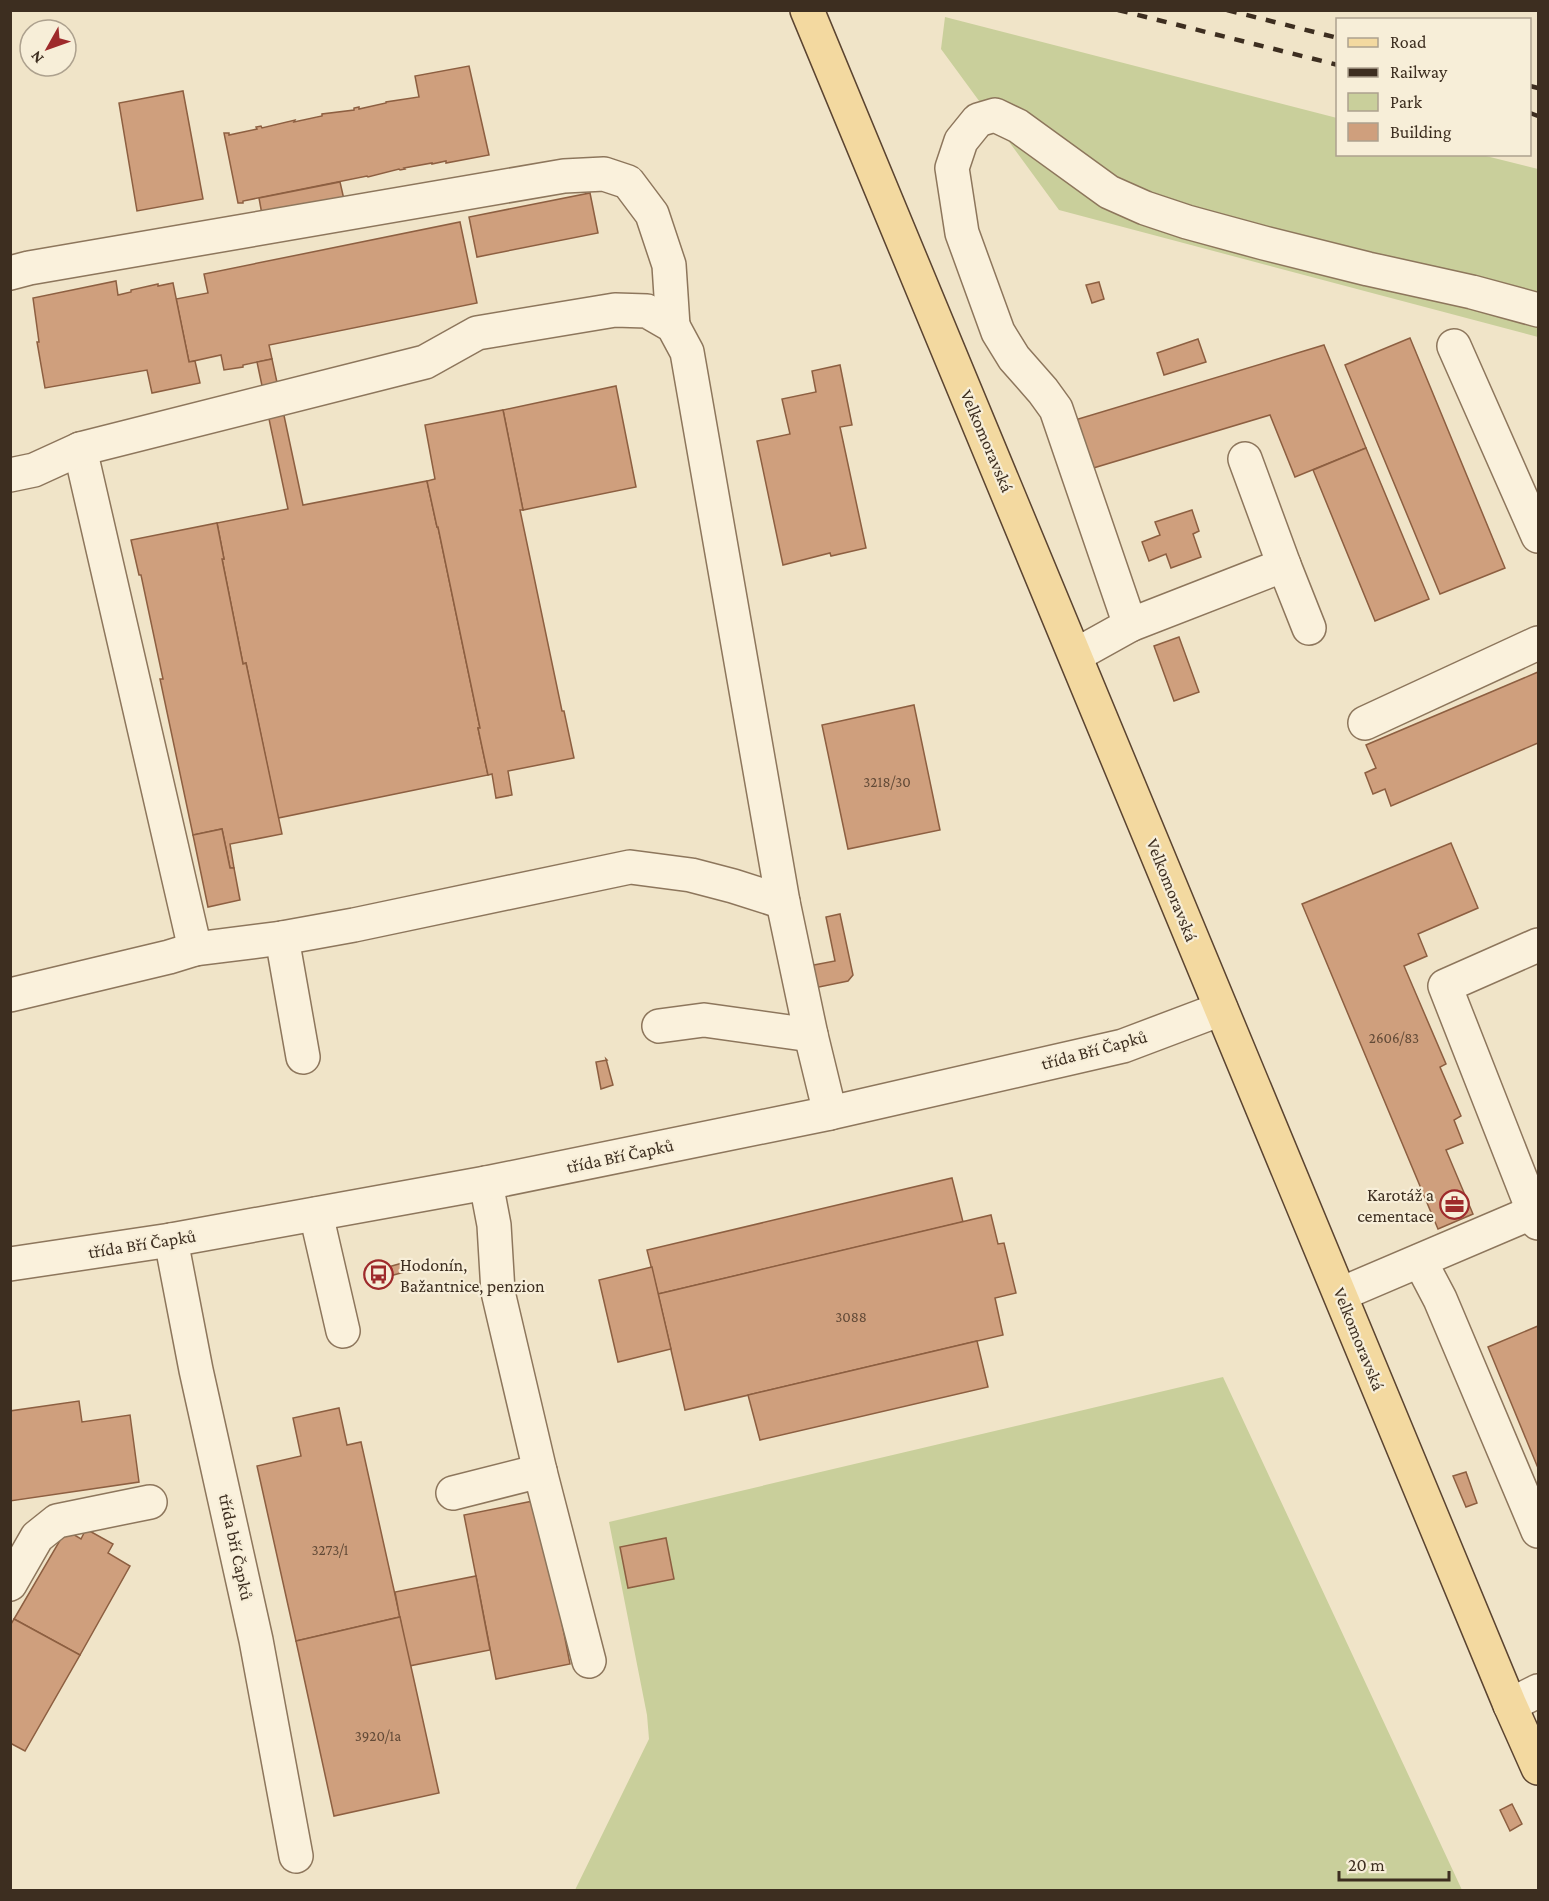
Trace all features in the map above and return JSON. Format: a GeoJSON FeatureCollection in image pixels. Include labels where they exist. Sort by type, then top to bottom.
{"type":"FeatureCollection","features":[{"type":"Feature","properties":{"kind":"main road","name":"Velkomoravská"},"geometry":{"type":"LineString","coordinates":[[807,10],[1341,1294],[1527,1711],[1539,1768]]}},
{"type":"Feature","properties":{"kind":"street"},"geometry":{"type":"LineString","coordinates":[[1130,625],[1056,409],[1014,358],[998,332],[962,233],[952,168],[961,141],[978,120],[994,114],[1018,126],[1109,192],[1145,208],[1187,222],[1368,269],[1472,292],[1539,310]]}},
{"type":"Feature","properties":{"kind":"street"},"geometry":{"type":"LineString","coordinates":[[10,273],[564,176],[604,174],[628,182],[652,214],[669,265],[673,326],[687,352],[783,902],[830,1113]]}},
{"type":"Feature","properties":{"kind":"street"},"geometry":{"type":"LineString","coordinates":[[10,475],[34,470],[80,449],[425,362],[477,333],[615,310],[647,311],[673,326]]}},
{"type":"Feature","properties":{"kind":"street"},"geometry":{"type":"LineString","coordinates":[[1454,346],[1539,536]]}},
{"type":"Feature","properties":{"kind":"street"},"geometry":{"type":"LineString","coordinates":[[80,449],[195,949]]}},
{"type":"Feature","properties":{"kind":"street"},"geometry":{"type":"LineString","coordinates":[[1245,459],[1309,628]]}},
{"type":"Feature","properties":{"kind":"street"},"geometry":{"type":"LineString","coordinates":[[1076,656],[1130,625],[1284,565]]}},
{"type":"Feature","properties":{"kind":"street"},"geometry":{"type":"LineString","coordinates":[[1365,723],[1539,643]]}},
{"type":"Feature","properties":{"kind":"street"},"geometry":{"type":"LineString","coordinates":[[10,995],[195,949],[282,938],[354,925],[630,867],[691,875],[783,902]]}},
{"type":"Feature","properties":{"kind":"street"},"geometry":{"type":"LineString","coordinates":[[282,938],[303,1057]]}},
{"type":"Feature","properties":{"kind":"street"},"geometry":{"type":"LineString","coordinates":[[1341,1294],[1537,1215],[1445,986],[1539,945]]}},
{"type":"Feature","properties":{"kind":"street","name":"třída Bří Čapků"},"geometry":{"type":"LineString","coordinates":[[10,1264],[171,1240],[486,1183],[830,1113],[1123,1046],[1221,1009]]}},
{"type":"Feature","properties":{"kind":"street"},"geometry":{"type":"LineString","coordinates":[[659,1026],[704,1020],[811,1035]]}},
{"type":"Feature","properties":{"kind":"street"},"geometry":{"type":"LineString","coordinates":[[486,1183],[494,1225],[498,1292],[540,1471],[589,1660]]}},
{"type":"Feature","properties":{"kind":"street"},"geometry":{"type":"LineString","coordinates":[[316,1214],[344,1330]]}},
{"type":"Feature","properties":{"kind":"street","name":"třída bří Čapků"},"geometry":{"type":"LineString","coordinates":[[171,1240],[196,1370],[256,1640],[296,1856]]}},
{"type":"Feature","properties":{"kind":"street"},"geometry":{"type":"LineString","coordinates":[[1419,1261],[1440,1299],[1539,1530]]}},
{"type":"Feature","properties":{"kind":"street"},"geometry":{"type":"LineString","coordinates":[[453,1493],[540,1471]]}},
{"type":"Feature","properties":{"kind":"street"},"geometry":{"type":"LineString","coordinates":[[11,1582],[37,1537],[57,1521],[150,1502]]}},
{"type":"Feature","properties":{"kind":"green space"},"geometry":{"type":"Polygon","coordinates":[[[945,17],[1336,118],[1336,156],[1486,156],[1538,169],[1538,337],[1059,210],[941,49],[945,17]]]}},
{"type":"Feature","properties":{"kind":"green space"},"geometry":{"type":"Polygon","coordinates":[[[1223,1377],[1462,1890],[575,1890],[649,1739],[647,1715],[609,1522],[1223,1377]]]}},
{"type":"Feature","properties":{"kind":"building"},"geometry":{"type":"Polygon","coordinates":[[[469,66],[489,155],[404,168],[238,203],[224,133],[229,133],[229,135],[257,129],[256,127],[261,126],[262,128],[322,116],[322,114],[419,97],[415,76],[469,66]]]}},
{"type":"Feature","properties":{"kind":"building"},"geometry":{"type":"Polygon","coordinates":[[[183,91],[203,199],[137,211],[119,103],[183,91]]]}},
{"type":"Feature","properties":{"kind":"building"},"geometry":{"type":"Polygon","coordinates":[[[340,182],[345,204],[263,220],[259,198],[340,182]]]}},
{"type":"Feature","properties":{"kind":"building"},"geometry":{"type":"Polygon","coordinates":[[[590,193],[598,233],[477,257],[469,217],[590,193]]]}},
{"type":"Feature","properties":{"kind":"building"},"geometry":{"type":"Polygon","coordinates":[[[460,222],[477,303],[269,345],[272,359],[243,365],[243,367],[224,370],[221,355],[189,362],[176,299],[208,293],[204,274],[460,222]]]}},
{"type":"Feature","properties":{"kind":"building"},"geometry":{"type":"Polygon","coordinates":[[[116,281],[118,295],[158,284],[158,286],[173,283],[189,362],[195,361],[200,383],[152,393],[147,370],[45,388],[37,342],[39,342],[33,298],[116,281]]]}},
{"type":"Feature","properties":{"kind":"building"},"geometry":{"type":"Polygon","coordinates":[[[1099,282],[1104,299],[1092,303],[1086,285],[1099,282]]]}},
{"type":"Feature","properties":{"kind":"building"},"geometry":{"type":"Polygon","coordinates":[[[1410,338],[1505,568],[1440,594],[1345,365],[1410,338]]]}},
{"type":"Feature","properties":{"kind":"building"},"geometry":{"type":"Polygon","coordinates":[[[1198,339],[1206,362],[1164,375],[1157,353],[1198,339]]]}},
{"type":"Feature","properties":{"kind":"building"},"geometry":{"type":"Polygon","coordinates":[[[1324,345],[1366,448],[1295,477],[1270,415],[1090,469],[1075,420],[1324,345]]]}},
{"type":"Feature","properties":{"kind":"building"},"geometry":{"type":"Polygon","coordinates":[[[272,359],[303,505],[427,481],[488,775],[278,818],[246,663],[243,664],[217,523],[288,509],[257,362],[272,359]]]}},
{"type":"Feature","properties":{"kind":"building"},"geometry":{"type":"Polygon","coordinates":[[[840,365],[852,425],[840,427],[866,548],[831,556],[830,553],[783,565],[757,441],[790,434],[782,399],[816,392],[812,371],[840,365]]]}},
{"type":"Feature","properties":{"kind":"building"},"geometry":{"type":"Polygon","coordinates":[[[616,386],[636,487],[523,510],[503,410],[616,386]]]}},
{"type":"Feature","properties":{"kind":"building"},"geometry":{"type":"Polygon","coordinates":[[[503,410],[523,510],[520,510],[574,758],[508,771],[512,795],[496,798],[492,774],[488,775],[427,481],[435,479],[425,425],[503,410]]]}},
{"type":"Feature","properties":{"kind":"building"},"geometry":{"type":"Polygon","coordinates":[[[1366,448],[1429,599],[1375,621],[1313,470],[1366,448]]]}},
{"type":"Feature","properties":{"kind":"building"},"geometry":{"type":"Polygon","coordinates":[[[1192,510],[1199,531],[1193,534],[1201,557],[1171,568],[1166,554],[1149,561],[1142,542],[1160,535],[1155,522],[1192,510]]]}},
{"type":"Feature","properties":{"kind":"building"},"geometry":{"type":"Polygon","coordinates":[[[217,523],[243,664],[246,663],[282,834],[230,844],[234,868],[230,868],[222,829],[193,835],[160,679],[163,679],[141,575],[139,575],[131,540],[217,523]]]}},
{"type":"Feature","properties":{"kind":"building"},"geometry":{"type":"Polygon","coordinates":[[[1179,637],[1199,692],[1174,701],[1154,646],[1179,637]]]}},
{"type":"Feature","properties":{"kind":"building"},"geometry":{"type":"Polygon","coordinates":[[[1538,672],[1538,743],[1391,806],[1385,789],[1373,794],[1365,773],[1376,768],[1366,745],[1538,672]]]}},
{"type":"Feature","properties":{"kind":"building"},"geometry":{"type":"Polygon","coordinates":[[[914,705],[940,830],[848,849],[822,725],[914,705]]]}},
{"type":"Feature","properties":{"kind":"building"},"geometry":{"type":"Polygon","coordinates":[[[222,829],[230,868],[234,868],[240,900],[208,907],[193,835],[222,829]]]}},
{"type":"Feature","properties":{"kind":"building"},"geometry":{"type":"Polygon","coordinates":[[[1451,843],[1478,908],[1418,934],[1427,956],[1404,966],[1446,1064],[1440,1067],[1461,1116],[1454,1120],[1463,1143],[1446,1150],[1473,1214],[1438,1229],[1302,904],[1451,843]]]}},
{"type":"Feature","properties":{"kind":"building"},"geometry":{"type":"Polygon","coordinates":[[[840,914],[853,975],[848,981],[819,987],[814,984],[811,969],[814,965],[835,961],[826,917],[840,914]]]}},
{"type":"Feature","properties":{"kind":"building"},"geometry":{"type":"Polygon","coordinates":[[[606,1060],[613,1085],[601,1089],[596,1062],[606,1060]]]}},
{"type":"Feature","properties":{"kind":"building"},"geometry":{"type":"Polygon","coordinates":[[[952,1178],[963,1222],[658,1294],[647,1250],[952,1178]]]}},
{"type":"Feature","properties":{"kind":"building"},"geometry":{"type":"Polygon","coordinates":[[[991,1215],[998,1244],[1004,1243],[1016,1293],[995,1298],[1003,1335],[685,1410],[658,1294],[991,1215]]]}},
{"type":"Feature","properties":{"kind":"building"},"geometry":{"type":"Polygon","coordinates":[[[406,1262],[408,1271],[390,1276],[388,1267],[406,1262]]]}},
{"type":"Feature","properties":{"kind":"building"},"geometry":{"type":"Polygon","coordinates":[[[652,1267],[671,1349],[618,1362],[599,1280],[652,1267]]]}},
{"type":"Feature","properties":{"kind":"building"},"geometry":{"type":"Polygon","coordinates":[[[1538,1326],[1538,1468],[1488,1347],[1538,1326]]]}},
{"type":"Feature","properties":{"kind":"building"},"geometry":{"type":"Polygon","coordinates":[[[977,1341],[988,1387],[760,1440],[748,1395],[977,1341]]]}},
{"type":"Feature","properties":{"kind":"building"},"geometry":{"type":"Polygon","coordinates":[[[79,1401],[82,1422],[130,1415],[139,1482],[10,1501],[10,1411],[79,1401]]]}},
{"type":"Feature","properties":{"kind":"building"},"geometry":{"type":"Polygon","coordinates":[[[339,1408],[347,1445],[361,1442],[400,1617],[296,1641],[257,1466],[301,1456],[293,1418],[339,1408]]]}},
{"type":"Feature","properties":{"kind":"building"},"geometry":{"type":"Polygon","coordinates":[[[1466,1472],[1477,1503],[1466,1507],[1453,1476],[1466,1472]]]}},
{"type":"Feature","properties":{"kind":"building"},"geometry":{"type":"Polygon","coordinates":[[[538,1500],[570,1664],[496,1679],[464,1515],[538,1500]]]}},
{"type":"Feature","properties":{"kind":"building"},"geometry":{"type":"Polygon","coordinates":[[[86,1529],[113,1544],[108,1553],[130,1566],[80,1655],[14,1619],[66,1530],[81,1539],[86,1529]]]}},
{"type":"Feature","properties":{"kind":"building"},"geometry":{"type":"Polygon","coordinates":[[[666,1538],[674,1579],[628,1588],[620,1547],[666,1538]]]}},
{"type":"Feature","properties":{"kind":"building"},"geometry":{"type":"Polygon","coordinates":[[[476,1576],[490,1650],[409,1666],[395,1592],[476,1576]]]}},
{"type":"Feature","properties":{"kind":"building"},"geometry":{"type":"Polygon","coordinates":[[[400,1617],[439,1793],[334,1816],[296,1641],[400,1617]]]}},
{"type":"Feature","properties":{"kind":"building"},"geometry":{"type":"Polygon","coordinates":[[[14,1619],[80,1655],[25,1751],[10,1743],[10,1626],[14,1619]]]}},
{"type":"Feature","properties":{"kind":"building"},"geometry":{"type":"Polygon","coordinates":[[[1512,1804],[1522,1824],[1510,1831],[1500,1810],[1512,1804]]]}},
{"type":"Feature","properties":{"kind":"railway"},"geometry":{"type":"LineString","coordinates":[[1118,10],[1336,64]]}},
{"type":"Feature","properties":{"kind":"railway"},"geometry":{"type":"LineString","coordinates":[[1227,10],[1336,37]]}},
{"type":"Feature","properties":{"kind":"railway"},"geometry":{"type":"LineString","coordinates":[[1531,86],[1538,88]]}},
{"type":"Feature","properties":{"kind":"railway"},"geometry":{"type":"LineString","coordinates":[[1531,113],[1538,116]]}},
{"type":"Feature","properties":{"kind":"place","name":"Karotáž a cementace"},"geometry":{"type":"Point","coordinates":[1455,1205]}},
{"type":"Feature","properties":{"kind":"place","name":"Hodonín, Bažantnice, penzion"},"geometry":{"type":"Point","coordinates":[379,1275]}}]}
